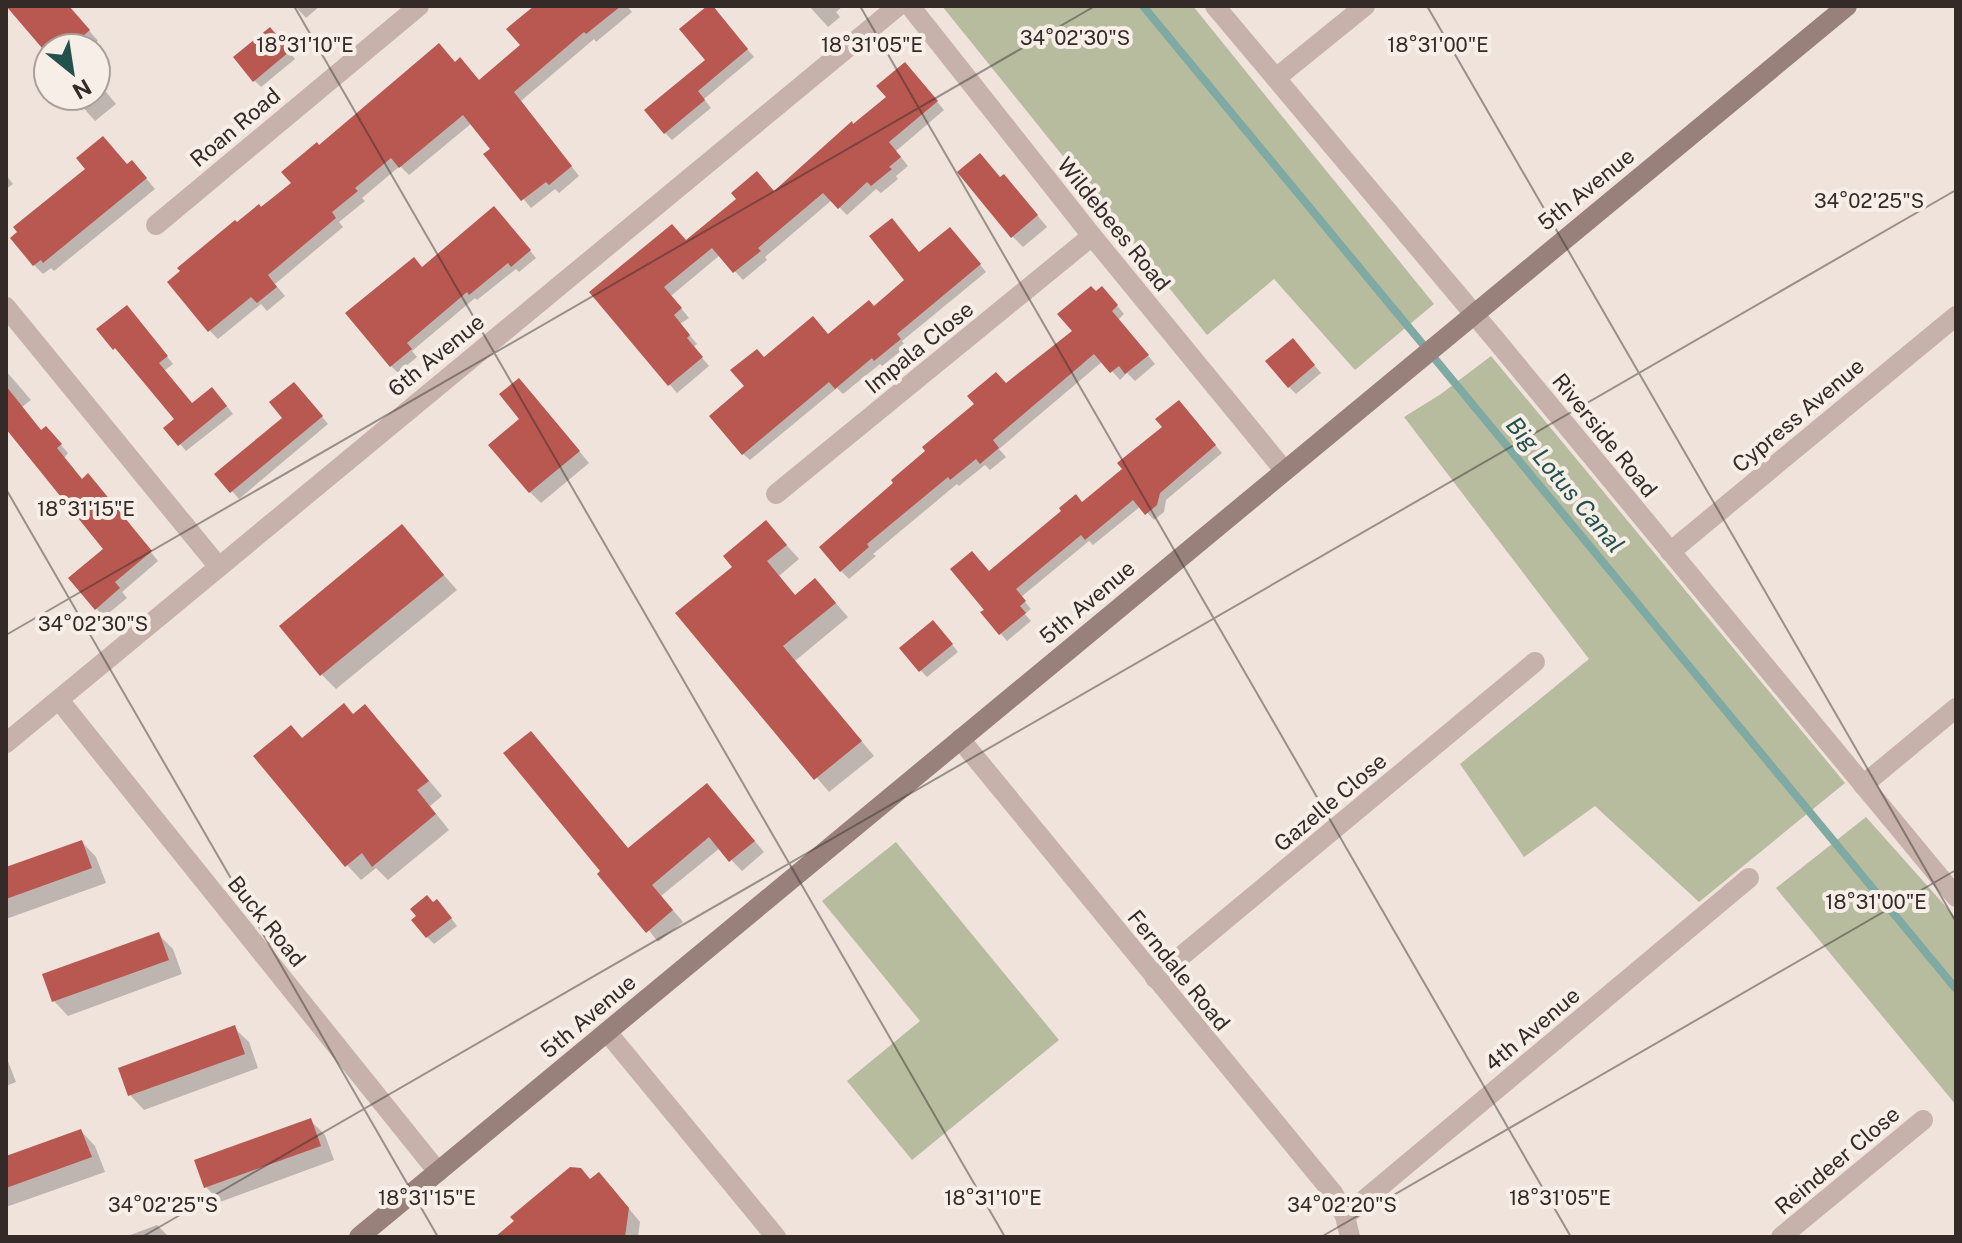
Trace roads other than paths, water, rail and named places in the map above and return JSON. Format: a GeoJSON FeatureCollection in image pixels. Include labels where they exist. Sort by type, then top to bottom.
{"type":"FeatureCollection","features":[{"type":"Feature","properties":{"kind":"main road","name":"5th Avenue"},"geometry":{"type":"LineString","coordinates":[[359,1237],[1847,6]]}},
{"type":"Feature","properties":{"kind":"street","name":"Roan Road"},"geometry":{"type":"LineString","coordinates":[[156,225],[419,6]]}},
{"type":"Feature","properties":{"kind":"street","name":"6th Avenue"},"geometry":{"type":"LineString","coordinates":[[6,743],[898,6]]}},
{"type":"Feature","properties":{"kind":"street","name":"Wildebees Road"},"geometry":{"type":"LineString","coordinates":[[910,6],[1092,236],[1284,470]]}},
{"type":"Feature","properties":{"kind":"street","name":"Riverside Road"},"geometry":{"type":"LineString","coordinates":[[1215,6],[1956,897]]}},
{"type":"Feature","properties":{"kind":"street"},"geometry":{"type":"LineString","coordinates":[[1276,78],[1365,6]]}},
{"type":"Feature","properties":{"kind":"street","name":"Impala Close"},"geometry":{"type":"LineString","coordinates":[[776,494],[1092,236]]}},
{"type":"Feature","properties":{"kind":"street"},"geometry":{"type":"LineString","coordinates":[[6,307],[218,566]]}},
{"type":"Feature","properties":{"kind":"street","name":"Cypress Avenue"},"geometry":{"type":"LineString","coordinates":[[1670,552],[1956,316]]}},
{"type":"Feature","properties":{"kind":"street","name":"Gazelle Close"},"geometry":{"type":"LineString","coordinates":[[1155,978],[1535,662]]}},
{"type":"Feature","properties":{"kind":"street","name":"Buck Road"},"geometry":{"type":"LineString","coordinates":[[59,700],[438,1172]]}},
{"type":"Feature","properties":{"kind":"street"},"geometry":{"type":"LineString","coordinates":[[1863,785],[1956,708]]}},
{"type":"Feature","properties":{"kind":"street","name":"Ferndale Road"},"geometry":{"type":"LineString","coordinates":[[960,739],[1333,1193],[1345,1216],[1350,1237]]}},
{"type":"Feature","properties":{"kind":"street","name":"4th Avenue"},"geometry":{"type":"LineString","coordinates":[[1345,1216],[1749,878]]}},
{"type":"Feature","properties":{"kind":"street"},"geometry":{"type":"LineString","coordinates":[[607,1032],[776,1237]]}},
{"type":"Feature","properties":{"kind":"street","name":"Reindeer Close"},"geometry":{"type":"LineString","coordinates":[[1781,1237],[1923,1120]]}},
{"type":"Feature","properties":{"kind":"waterway","name":"Big Lotus Canal"},"geometry":{"type":"LineString","coordinates":[[1143,6],[1956,989]]}}]}
